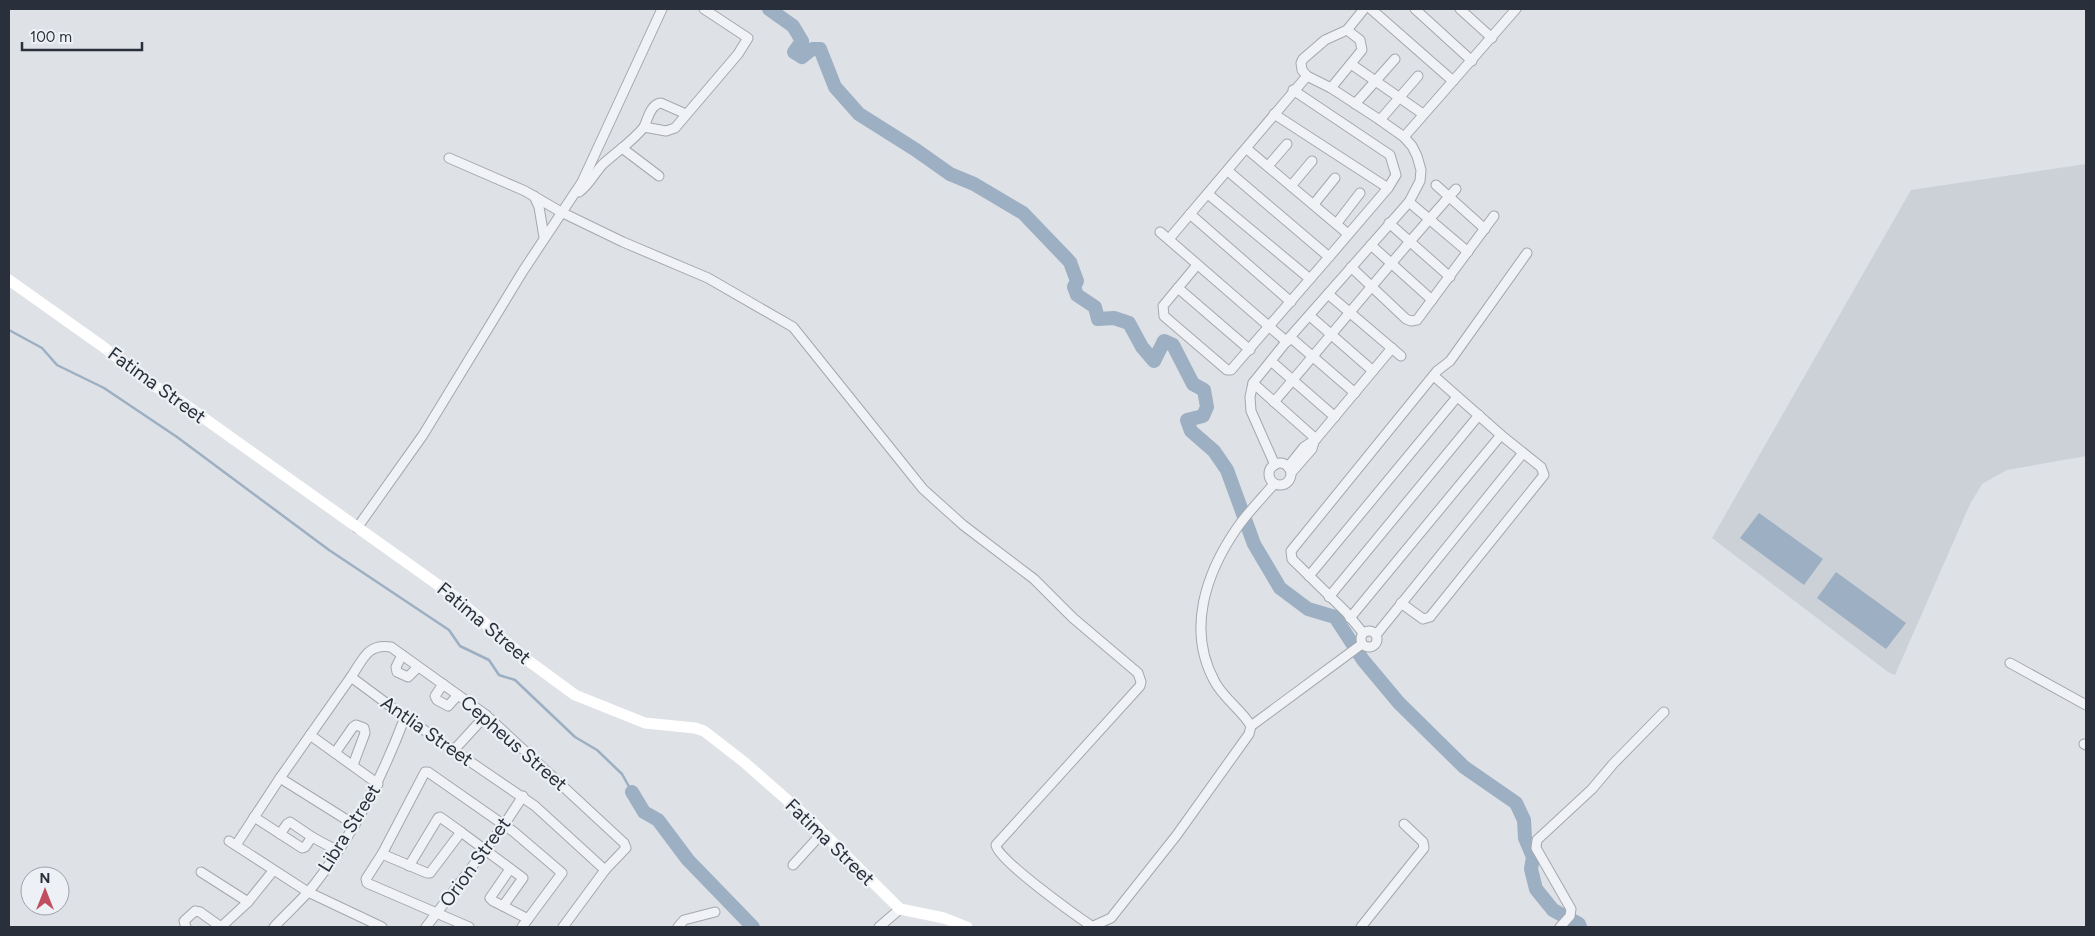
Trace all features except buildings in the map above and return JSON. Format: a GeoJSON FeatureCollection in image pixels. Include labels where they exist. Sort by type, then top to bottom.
{"type":"FeatureCollection","features":[{"type":"Feature","properties":{"kind":"street"},"geometry":{"type":"LineString","coordinates":[[357,528],[422,435],[544,237],[582,182],[662,9]]}},
{"type":"Feature","properties":{"kind":"street"},"geometry":{"type":"LineString","coordinates":[[644,127],[666,132],[671,131],[738,54],[748,38],[704,9]]}},
{"type":"Feature","properties":{"kind":"street"},"geometry":{"type":"LineString","coordinates":[[1275,465],[1251,411],[1250,397],[1253,383],[1288,340],[1409,202],[1420,182],[1421,170],[1418,156],[1404,137],[1331,88],[1307,76],[1302,70],[1301,63],[1303,59],[1325,40],[1346,30],[1364,9]]}},
{"type":"Feature","properties":{"kind":"street"},"geometry":{"type":"LineString","coordinates":[[1371,9],[1453,81]]}},
{"type":"Feature","properties":{"kind":"street"},"geometry":{"type":"LineString","coordinates":[[1415,9],[1472,61]]}},
{"type":"Feature","properties":{"kind":"street"},"geometry":{"type":"LineString","coordinates":[[1460,9],[1492,38]]}},
{"type":"Feature","properties":{"kind":"street"},"geometry":{"type":"LineString","coordinates":[[1404,137],[1513,12],[1502,9]]}},
{"type":"Feature","properties":{"kind":"street"},"geometry":{"type":"LineString","coordinates":[[1331,88],[1362,50],[1360,40],[1346,30]]}},
{"type":"Feature","properties":{"kind":"street"},"geometry":{"type":"LineString","coordinates":[[1355,104],[1395,59]]}},
{"type":"Feature","properties":{"kind":"street"},"geometry":{"type":"LineString","coordinates":[[1351,64],[1423,114]]}},
{"type":"Feature","properties":{"kind":"street"},"geometry":{"type":"LineString","coordinates":[[1169,239],[1247,149],[1293,90],[1307,76]]}},
{"type":"Feature","properties":{"kind":"street"},"geometry":{"type":"LineString","coordinates":[[1380,120],[1418,76]]}},
{"type":"Feature","properties":{"kind":"street"},"geometry":{"type":"LineString","coordinates":[[1197,265],[1163,306],[1164,316],[1227,370],[1234,368],[1388,188],[1396,175],[1390,155],[1293,90]]}},
{"type":"Feature","properties":{"kind":"street"},"geometry":{"type":"LineString","coordinates":[[573,196],[583,188],[600,167],[632,140],[644,127],[654,105],[661,103],[686,114]]}},
{"type":"Feature","properties":{"kind":"street"},"geometry":{"type":"LineString","coordinates":[[1274,114],[1388,188]]}},
{"type":"Feature","properties":{"kind":"street"},"geometry":{"type":"LineString","coordinates":[[1268,166],[1287,144]]}},
{"type":"Feature","properties":{"kind":"street"},"geometry":{"type":"LineString","coordinates":[[622,148],[659,176]]}},
{"type":"Feature","properties":{"kind":"street"},"geometry":{"type":"LineString","coordinates":[[1247,149],[1348,234]]}},
{"type":"Feature","properties":{"kind":"street"},"geometry":{"type":"LineString","coordinates":[[449,158],[494,176],[561,212],[708,278],[793,327],[923,488],[963,525],[1034,578],[1073,618],[1140,677],[1140,686],[996,845],[1000,855],[1030,881],[1092,927],[1111,918],[1176,836],[1249,734],[1251,726],[1360,645]]}},
{"type":"Feature","properties":{"kind":"street"},"geometry":{"type":"LineString","coordinates":[[1291,186],[1312,161]]}},
{"type":"Feature","properties":{"kind":"street"},"geometry":{"type":"LineString","coordinates":[[1228,171],[1329,257]]}},
{"type":"Feature","properties":{"kind":"street"},"geometry":{"type":"LineString","coordinates":[[1314,204],[1336,178]]}},
{"type":"Feature","properties":{"kind":"street"},"geometry":{"type":"LineString","coordinates":[[1436,185],[1485,229]]}},
{"type":"Feature","properties":{"kind":"street"},"geometry":{"type":"LineString","coordinates":[[1274,402],[1456,189]]}},
{"type":"Feature","properties":{"kind":"street"},"geometry":{"type":"LineString","coordinates":[[1337,223],[1360,193]]}},
{"type":"Feature","properties":{"kind":"street"},"geometry":{"type":"LineString","coordinates":[[1208,194],[1310,279]]}},
{"type":"Feature","properties":{"kind":"street"},"geometry":{"type":"LineString","coordinates":[[534,196],[539,207],[544,237]]}},
{"type":"Feature","properties":{"kind":"street"},"geometry":{"type":"LineString","coordinates":[[1409,202],[1468,252]]}},
{"type":"Feature","properties":{"kind":"street"},"geometry":{"type":"LineString","coordinates":[[1190,214],[1291,302]]}},
{"type":"Feature","properties":{"kind":"street"},"geometry":{"type":"LineString","coordinates":[[1351,268],[1406,319],[1411,321],[1417,320],[1494,216]]}},
{"type":"Feature","properties":{"kind":"street"},"geometry":{"type":"LineString","coordinates":[[1389,223],[1450,277]]}},
{"type":"Feature","properties":{"kind":"street"},"geometry":{"type":"LineString","coordinates":[[1160,232],[1268,327],[1313,357],[1355,393]]}},
{"type":"Feature","properties":{"kind":"street"},"geometry":{"type":"LineString","coordinates":[[1371,245],[1432,300]]}},
{"type":"Feature","properties":{"kind":"street"},"geometry":{"type":"LineString","coordinates":[[1363,633],[1292,559],[1291,551],[1437,371],[1450,361],[1527,253]]}},
{"type":"Feature","properties":{"kind":"street","name":"Fatima Street"},"geometry":{"type":"LineString","coordinates":[[9,280],[102,346],[152,385],[180,401],[455,597],[526,659],[575,695],[645,723],[695,728],[704,731],[744,762],[823,832],[900,910]]}},
{"type":"Feature","properties":{"kind":"street"},"geometry":{"type":"LineString","coordinates":[[1178,288],[1250,350]]}},
{"type":"Feature","properties":{"kind":"street"},"geometry":{"type":"LineString","coordinates":[[1328,294],[1401,356]]}},
{"type":"Feature","properties":{"kind":"street"},"geometry":{"type":"LineString","coordinates":[[1310,316],[1373,371]]}},
{"type":"Feature","properties":{"kind":"street"},"geometry":{"type":"LineString","coordinates":[[1274,484],[1284,485],[1290,480],[1290,470],[1312,449],[1315,440],[1392,348]]}},
{"type":"Feature","properties":{"kind":"street"},"geometry":{"type":"LineString","coordinates":[[1272,362],[1335,417]]}},
{"type":"Feature","properties":{"kind":"street"},"geometry":{"type":"LineString","coordinates":[[1401,603],[1423,619],[1430,617],[1544,475],[1541,466],[1522,453],[1434,376]]}},
{"type":"Feature","properties":{"kind":"street"},"geometry":{"type":"LineString","coordinates":[[1253,383],[1315,440]]}},
{"type":"Feature","properties":{"kind":"street"},"geometry":{"type":"LineString","coordinates":[[1308,576],[1457,397]]}},
{"type":"Feature","properties":{"kind":"street"},"geometry":{"type":"LineString","coordinates":[[1329,597],[1479,415]]}},
{"type":"Feature","properties":{"kind":"street"},"geometry":{"type":"LineString","coordinates":[[1350,618],[1501,435]]}},
{"type":"Feature","properties":{"kind":"street"},"geometry":{"type":"LineString","coordinates":[[1360,645],[1366,648],[1374,646],[1377,640],[1376,635],[1522,453]]}},
{"type":"Feature","properties":{"kind":"street"},"geometry":{"type":"LineString","coordinates":[[1275,465],[1282,464],[1290,470]]}},
{"type":"Feature","properties":{"kind":"street"},"geometry":{"type":"LineString","coordinates":[[1274,484],[1270,474],[1275,465]]}},
{"type":"Feature","properties":{"kind":"street"},"geometry":{"type":"LineString","coordinates":[[1251,726],[1247,718],[1216,683],[1202,648],[1203,599],[1208,580],[1238,526],[1274,484]]}},
{"type":"Feature","properties":{"kind":"street"},"geometry":{"type":"LineString","coordinates":[[1360,645],[1360,638],[1363,633],[1368,631],[1376,635]]}},
{"type":"Feature","properties":{"kind":"street","name":"Cepheus Street"},"geometry":{"type":"LineString","coordinates":[[351,677],[369,651],[383,646],[391,647],[486,714],[626,845],[626,848],[605,870]]}},
{"type":"Feature","properties":{"kind":"street"},"geometry":{"type":"LineString","coordinates":[[402,655],[396,668],[397,672],[408,677],[418,666]]}},
{"type":"Feature","properties":{"kind":"street"},"geometry":{"type":"LineString","coordinates":[[2010,663],[2086,705]]}},
{"type":"Feature","properties":{"kind":"street"},"geometry":{"type":"LineString","coordinates":[[351,677],[254,817],[232,843],[308,892],[382,927]]}},
{"type":"Feature","properties":{"kind":"street","name":"Antlia Street"},"geometry":{"type":"LineString","coordinates":[[351,677],[405,717],[523,796],[541,810],[605,870]]}},
{"type":"Feature","properties":{"kind":"street"},"geometry":{"type":"LineString","coordinates":[[443,684],[435,696],[437,700],[448,706],[458,694]]}},
{"type":"Feature","properties":{"kind":"street"},"geometry":{"type":"LineString","coordinates":[[1565,922],[1571,908],[1535,844],[1592,789],[1612,764],[1664,712]]}},
{"type":"Feature","properties":{"kind":"street"},"geometry":{"type":"LineString","coordinates":[[454,750],[486,714]]}},
{"type":"Feature","properties":{"kind":"street","name":"Libra Street"},"geometry":{"type":"LineString","coordinates":[[274,927],[308,892],[355,825],[378,784],[405,717]]}},
{"type":"Feature","properties":{"kind":"street"},"geometry":{"type":"LineString","coordinates":[[336,754],[353,727],[356,725],[364,728],[365,733],[353,765]]}},
{"type":"Feature","properties":{"kind":"street"},"geometry":{"type":"LineString","coordinates":[[310,735],[378,784]]}},
{"type":"Feature","properties":{"kind":"street"},"geometry":{"type":"LineString","coordinates":[[470,927],[437,915],[367,883],[366,879],[382,854],[425,772],[428,772],[504,825],[562,873],[522,927]]}},
{"type":"Feature","properties":{"kind":"street"},"geometry":{"type":"LineString","coordinates":[[280,778],[355,825]]}},
{"type":"Feature","properties":{"kind":"street","name":"Orion Street"},"geometry":{"type":"LineString","coordinates":[[426,927],[504,825],[523,796]]}},
{"type":"Feature","properties":{"kind":"street"},"geometry":{"type":"LineString","coordinates":[[254,817],[304,848],[312,837]]}},
{"type":"Feature","properties":{"kind":"street"},"geometry":{"type":"LineString","coordinates":[[409,866],[440,817],[485,849],[523,880],[503,906]]}},
{"type":"Feature","properties":{"kind":"street"},"geometry":{"type":"LineString","coordinates":[[280,834],[290,822],[338,851]]}},
{"type":"Feature","properties":{"kind":"street"},"geometry":{"type":"LineString","coordinates":[[1362,927],[1424,848],[1423,842],[1404,824]]}},
{"type":"Feature","properties":{"kind":"street"},"geometry":{"type":"LineString","coordinates":[[382,854],[430,873],[461,832]]}},
{"type":"Feature","properties":{"kind":"street"},"geometry":{"type":"LineString","coordinates":[[793,865],[823,832]]}},
{"type":"Feature","properties":{"kind":"street"},"geometry":{"type":"LineString","coordinates":[[510,869],[490,898],[528,919]]}},
{"type":"Feature","properties":{"kind":"street"},"geometry":{"type":"LineString","coordinates":[[563,927],[605,870]]}},
{"type":"Feature","properties":{"kind":"street"},"geometry":{"type":"LineString","coordinates":[[186,927],[184,921],[195,911],[200,912],[221,927],[248,902],[273,871]]}},
{"type":"Feature","properties":{"kind":"street"},"geometry":{"type":"LineString","coordinates":[[200,872],[248,902]]}},
{"type":"Feature","properties":{"kind":"street"},"geometry":{"type":"LineString","coordinates":[[879,927],[900,910],[944,918],[967,927]]}},
{"type":"Feature","properties":{"kind":"street"},"geometry":{"type":"LineString","coordinates":[[678,927],[684,920],[715,912]]}},
{"type":"Feature","properties":{"kind":"shaded area"},"geometry":{"type":"Polygon","coordinates":[[[2086,164],[2086,456],[2007,470],[1982,484],[1970,504],[1895,675],[1888,672],[1712,538],[1911,190],[2086,164]]]}},
{"type":"Feature","properties":{"kind":"water"},"geometry":{"type":"Polygon","coordinates":[[[1759,513],[1823,559],[1804,585],[1740,538],[1759,513]]]}},
{"type":"Feature","properties":{"kind":"water"},"geometry":{"type":"Polygon","coordinates":[[[1836,572],[1906,623],[1886,649],[1817,598],[1836,572]]]}},
{"type":"Feature","properties":{"kind":"waterway"},"geometry":{"type":"LineString","coordinates":[[769,9],[793,26],[802,41],[794,52],[802,57],[812,49],[820,49],[835,87],[859,114],[950,174],[974,184],[1023,213],[1070,262],[1077,281],[1074,287],[1077,295],[1095,307],[1098,319],[1114,318],[1129,323],[1142,347],[1154,361],[1164,341],[1173,345],[1193,384],[1204,390],[1207,407],[1203,416],[1187,420],[1191,431],[1214,451],[1227,470],[1254,544],[1280,588],[1308,609],[1335,617],[1363,660],[1399,703],[1464,767],[1516,803],[1524,820],[1525,838],[1533,857],[1531,869],[1536,889],[1553,910],[1579,924],[1580,927]]}},
{"type":"Feature","properties":{"kind":"waterway"},"geometry":{"type":"LineString","coordinates":[[9,330],[42,348],[57,365],[104,388],[177,437],[329,550],[449,630],[460,646],[489,660],[499,675],[515,680],[575,737],[597,750],[622,774],[632,792]]}},
{"type":"Feature","properties":{"kind":"waterway"},"geometry":{"type":"LineString","coordinates":[[632,792],[644,812],[658,820],[688,860],[753,927]]}}]}
